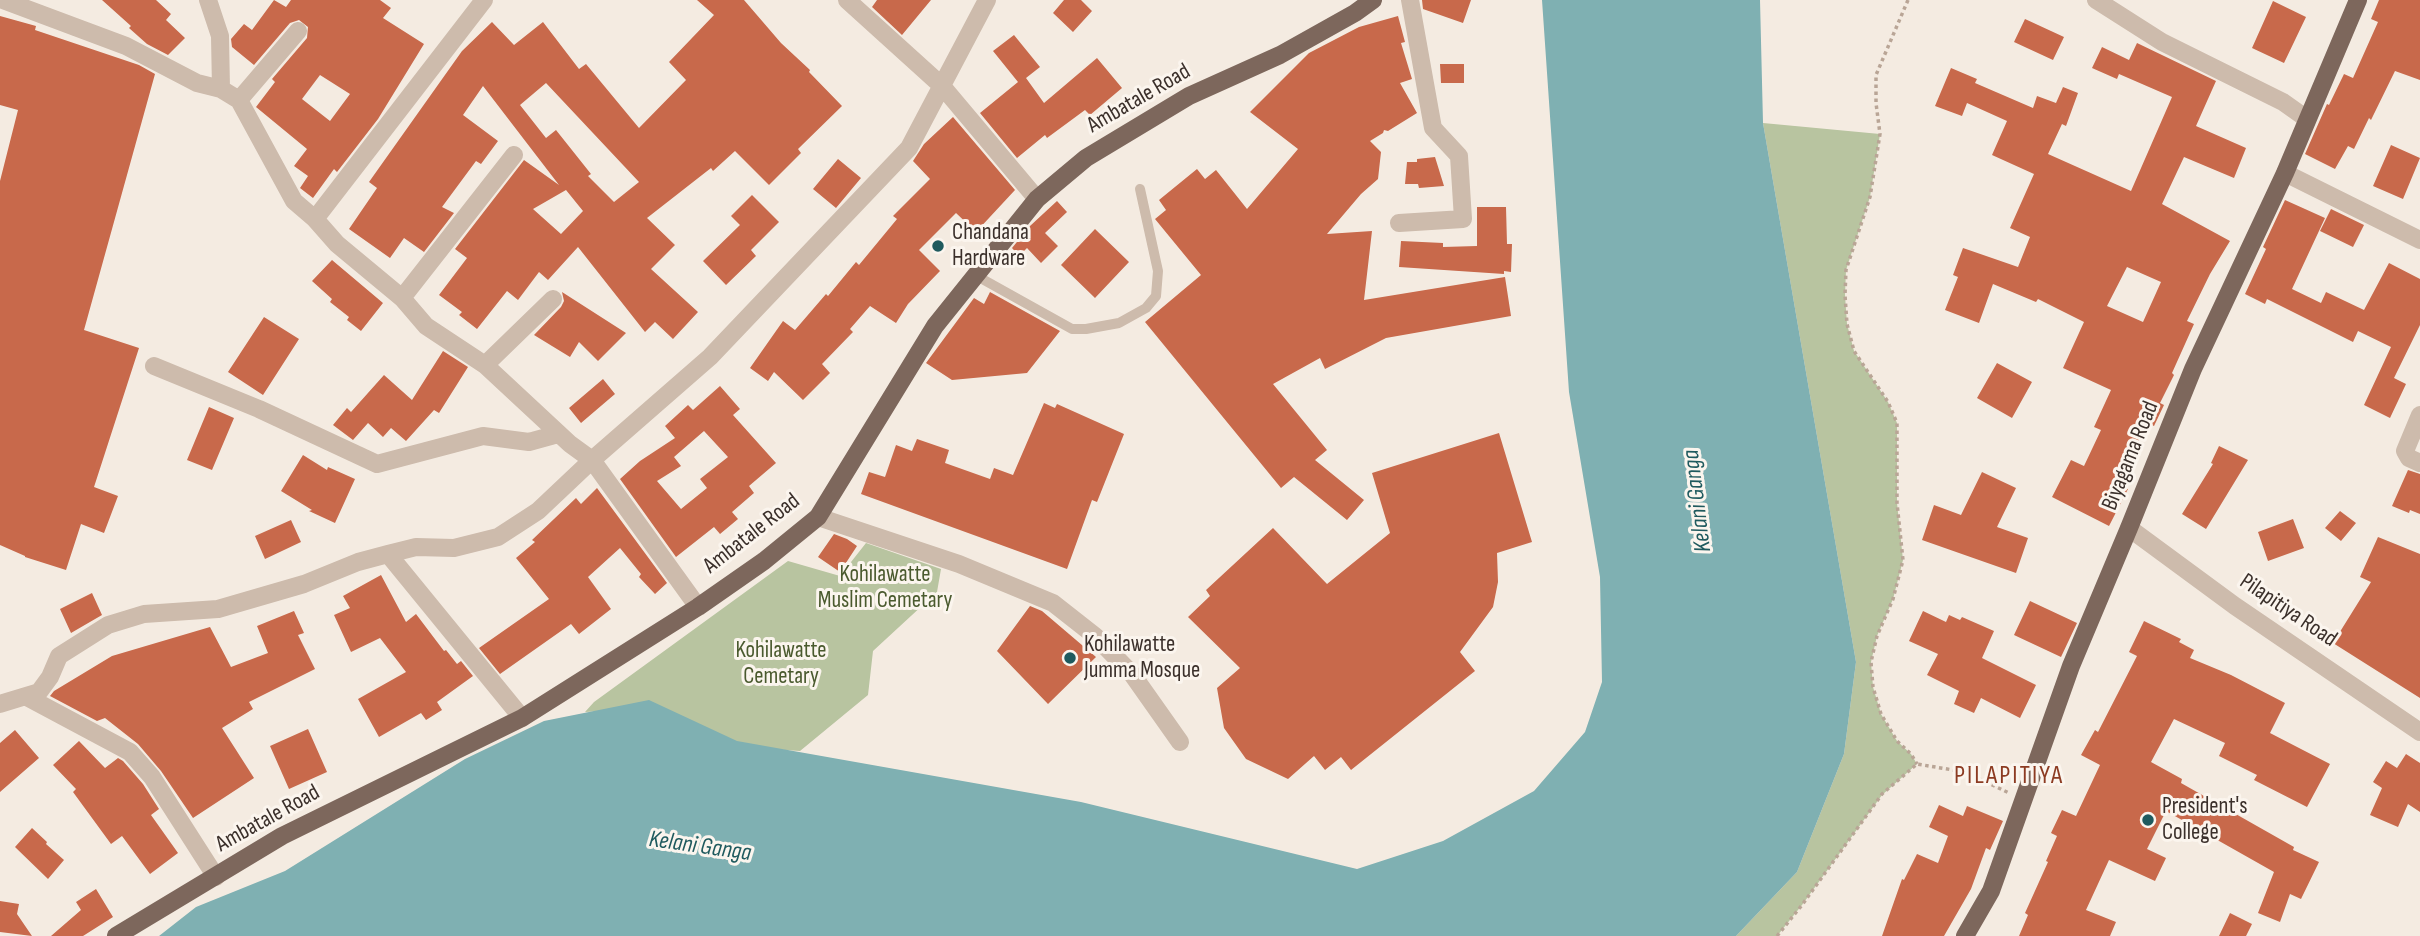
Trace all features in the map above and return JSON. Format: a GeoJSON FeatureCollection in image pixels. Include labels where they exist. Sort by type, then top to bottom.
{"type":"FeatureCollection","features":[{"type":"Feature","properties":{"kind":"main road","name":"Ambatale Road"},"geometry":{"type":"LineString","coordinates":[[116,936],[282,835],[522,718],[698,607],[764,561],[818,517],[935,326],[1037,199],[1086,158],[1189,96],[1280,55],[1373,0]]}},
{"type":"Feature","properties":{"kind":"main road","name":"Biyagama Road"},"geometry":{"type":"LineString","coordinates":[[1965,936],[1991,891],[2071,666],[2193,369],[2285,173],[2358,0]]}},
{"type":"Feature","properties":{"kind":"street"},"geometry":{"type":"LineString","coordinates":[[3,0],[126,46],[197,83],[221,89],[239,100],[294,201],[315,219],[337,244],[402,298],[426,326],[485,365],[558,433],[592,460],[698,607]]}},
{"type":"Feature","properties":{"kind":"street"},"geometry":{"type":"LineString","coordinates":[[208,0],[220,36],[221,89]]}},
{"type":"Feature","properties":{"kind":"street"},"geometry":{"type":"LineString","coordinates":[[315,219],[485,0]]}},
{"type":"Feature","properties":{"kind":"street"},"geometry":{"type":"LineString","coordinates":[[847,0],[942,86],[1037,199]]}},
{"type":"Feature","properties":{"kind":"street"},"geometry":{"type":"LineString","coordinates":[[0,704],[39,692],[59,656],[108,625],[144,614],[218,609],[304,584],[358,562],[388,554],[416,547],[454,548],[498,537],[538,510],[710,357],[909,148],[987,0]]}},
{"type":"Feature","properties":{"kind":"street"},"geometry":{"type":"LineString","coordinates":[[1399,223],[1463,219],[1460,156],[1433,128],[1410,0]]}},
{"type":"Feature","properties":{"kind":"street"},"geometry":{"type":"LineString","coordinates":[[2096,0],[2162,41],[2283,102],[2307,119]]}},
{"type":"Feature","properties":{"kind":"street"},"geometry":{"type":"LineString","coordinates":[[239,100],[298,31]]}},
{"type":"Feature","properties":{"kind":"street"},"geometry":{"type":"LineString","coordinates":[[402,298],[514,155]]}},
{"type":"Feature","properties":{"kind":"street"},"geometry":{"type":"LineString","coordinates":[[2285,173],[2420,240]]}},
{"type":"Feature","properties":{"kind":"street"},"geometry":{"type":"LineString","coordinates":[[485,365],[553,299]]}},
{"type":"Feature","properties":{"kind":"street"},"geometry":{"type":"LineString","coordinates":[[154,366],[259,409],[377,464],[483,436],[529,442],[558,433]]}},
{"type":"Feature","properties":{"kind":"street"},"geometry":{"type":"LineString","coordinates":[[2420,415],[2405,447],[2407,456],[2420,463]]}},
{"type":"Feature","properties":{"kind":"street"},"geometry":{"type":"LineString","coordinates":[[818,517],[959,564],[1053,603],[1095,636],[1132,674],[1180,743]]}},
{"type":"Feature","properties":{"kind":"street","name":"Pilapitiya Road"},"geometry":{"type":"LineString","coordinates":[[2129,528],[2235,606],[2420,732]]}},
{"type":"Feature","properties":{"kind":"street"},"geometry":{"type":"LineString","coordinates":[[388,554],[522,718]]}},
{"type":"Feature","properties":{"kind":"street"},"geometry":{"type":"LineString","coordinates":[[27,697],[130,752],[152,776],[216,877]]}},
{"type":"Feature","properties":{"kind":"lane"},"geometry":{"type":"LineString","coordinates":[[975,275],[1072,329],[1119,323],[1146,308],[1156,296],[1158,271],[1140,189]]}},
{"type":"Feature","properties":{"kind":"path"},"geometry":{"type":"LineString","coordinates":[[1908,0],[1876,75],[1880,134],[1870,197],[1846,270],[1845,295],[1847,324],[1854,351],[1888,402],[1897,423],[1897,503],[1903,560],[1894,599],[1877,636],[1871,662],[1873,687],[1881,714],[1897,741],[1912,754],[1917,764]]}},
{"type":"Feature","properties":{"kind":"path"},"geometry":{"type":"LineString","coordinates":[[1917,764],[1965,772],[2003,791]]}},
{"type":"Feature","properties":{"kind":"path"},"geometry":{"type":"LineString","coordinates":[[1777,936],[1882,794],[1917,764]]}},
{"type":"Feature","properties":{"kind":"green space"},"geometry":{"type":"Polygon","coordinates":[[[1763,123],[1880,134],[1870,197],[1846,270],[1845,295],[1847,324],[1854,351],[1888,402],[1897,423],[1897,503],[1903,560],[1893,599],[1877,636],[1871,662],[1873,687],[1881,714],[1897,741],[1917,764],[1882,795],[1777,936],[1736,936],[1797,872],[1844,754],[1856,662],[1763,123]]]}},
{"type":"Feature","properties":{"kind":"green space","name":"Kohilawatte Cemetary"},"geometry":{"type":"Polygon","coordinates":[[[866,543],[941,569],[937,592],[873,651],[868,695],[800,751],[739,747],[650,708],[585,712],[594,702],[788,561],[840,576],[866,543]]]}},
{"type":"Feature","properties":{"kind":"water","name":"Kelani Ganga"},"geometry":{"type":"Polygon","coordinates":[[[1542,0],[1760,0],[1763,123],[1856,662],[1844,754],[1797,872],[1736,936],[159,936],[196,907],[285,871],[465,759],[544,721],[649,700],[737,741],[1081,802],[1357,869],[1443,841],[1534,791],[1585,732],[1602,682],[1600,577],[1569,392],[1542,0]]]}},
{"type":"Feature","properties":{"kind":"building"},"geometry":{"type":"Polygon","coordinates":[[[102,0],[156,0],[171,14],[166,20],[185,38],[168,55],[147,44],[102,0]]]}},
{"type":"Feature","properties":{"kind":"building"},"geometry":{"type":"Polygon","coordinates":[[[274,0],[286,7],[291,0],[380,0],[391,8],[383,18],[424,44],[378,119],[337,172],[334,169],[313,198],[300,188],[308,176],[294,166],[307,149],[256,107],[275,82],[272,79],[307,38],[308,27],[299,20],[290,23],[254,65],[232,47],[231,39],[244,24],[252,30],[274,0]],[[320,75],[302,99],[330,121],[350,94],[320,75]]]}},
{"type":"Feature","properties":{"kind":"building"},"geometry":{"type":"Polygon","coordinates":[[[697,0],[744,0],[842,106],[798,149],[801,153],[769,185],[735,151],[713,171],[711,168],[647,218],[675,245],[651,269],[698,312],[673,339],[655,322],[645,332],[578,247],[548,280],[539,272],[518,300],[507,291],[477,329],[459,315],[462,312],[439,295],[467,258],[455,249],[524,160],[559,185],[483,86],[463,115],[498,141],[481,164],[476,161],[442,207],[454,213],[424,252],[404,238],[390,258],[349,229],[377,188],[369,182],[462,51],[492,22],[514,45],[543,22],[579,69],[586,64],[639,128],[686,80],[669,62],[714,15],[697,0]],[[546,83],[520,105],[546,138],[556,130],[591,174],[588,176],[614,202],[639,182],[546,83]],[[566,190],[533,209],[561,234],[583,211],[566,190]]]}},
{"type":"Feature","properties":{"kind":"building"},"geometry":{"type":"Polygon","coordinates":[[[877,0],[931,0],[902,35],[872,7],[877,0]]]}},
{"type":"Feature","properties":{"kind":"building"},"geometry":{"type":"Polygon","coordinates":[[[1064,0],[1081,0],[1092,11],[1073,32],[1053,13],[1064,0]]]}},
{"type":"Feature","properties":{"kind":"building"},"geometry":{"type":"Polygon","coordinates":[[[1422,0],[1471,0],[1463,23],[1423,9],[1422,0]]]}},
{"type":"Feature","properties":{"kind":"building"},"geometry":{"type":"Polygon","coordinates":[[[2379,0],[2420,0],[2420,80],[2395,71],[2354,149],[2348,146],[2335,169],[2305,154],[2327,104],[2329,105],[2344,74],[2353,78],[2378,22],[2371,19],[2379,0]]]}},
{"type":"Feature","properties":{"kind":"building"},"geometry":{"type":"Polygon","coordinates":[[[2273,1],[2306,17],[2284,63],[2252,48],[2273,1]]]}},
{"type":"Feature","properties":{"kind":"building"},"geometry":{"type":"Polygon","coordinates":[[[0,16],[36,26],[35,30],[139,65],[155,74],[84,330],[139,348],[94,487],[118,496],[104,533],[81,524],[66,570],[25,557],[0,545],[0,181],[18,110],[0,105],[0,16]]]}},
{"type":"Feature","properties":{"kind":"building"},"geometry":{"type":"Polygon","coordinates":[[[1398,16],[1405,42],[1401,43],[1412,79],[1400,83],[1417,113],[1388,131],[1384,130],[1370,141],[1381,152],[1378,179],[1361,194],[1327,234],[1372,231],[1364,300],[1505,277],[1511,316],[1386,338],[1325,369],[1320,358],[1273,384],[1327,450],[1315,460],[1364,500],[1347,520],[1294,477],[1281,488],[1145,322],[1201,275],[1155,219],[1166,210],[1159,200],[1197,169],[1205,179],[1216,170],[1247,209],[1298,149],[1250,112],[1309,53],[1359,27],[1398,16]]]}},
{"type":"Feature","properties":{"kind":"building"},"geometry":{"type":"Polygon","coordinates":[[[2025,19],[2064,37],[2053,60],[2014,42],[2025,19]]]}},
{"type":"Feature","properties":{"kind":"building"},"geometry":{"type":"Polygon","coordinates":[[[1014,35],[1040,67],[1026,78],[1044,103],[1097,58],[1122,88],[1090,115],[1085,110],[1047,138],[1045,135],[1017,158],[980,113],[1018,82],[993,51],[1014,35]]]}},
{"type":"Feature","properties":{"kind":"building"},"geometry":{"type":"Polygon","coordinates":[[[2137,43],[2216,81],[2196,126],[2246,148],[2234,178],[2184,157],[2162,204],[2230,241],[2187,321],[2194,324],[2160,403],[2164,405],[2154,426],[2147,423],[2118,484],[2128,489],[2109,526],[2052,497],[2071,460],[2084,466],[2101,430],[2094,427],[2111,390],[2063,368],[2084,322],[2038,299],[2036,302],[1993,284],[1979,323],[1945,310],[1958,277],[1953,275],[1963,248],[2018,267],[2030,237],[2010,228],[2034,174],[1992,155],[2007,121],[1967,103],[1962,116],[1935,106],[1951,68],[1977,79],[1975,83],[2033,108],[2037,96],[2056,103],[2063,87],[2078,93],[2066,126],[2062,124],[2048,154],[2131,191],[2172,97],[2119,74],[2117,79],[2092,68],[2102,47],[2129,60],[2137,43]],[[2127,267],[2107,306],[2143,322],[2161,282],[2127,267]]]}},
{"type":"Feature","properties":{"kind":"building"},"geometry":{"type":"Polygon","coordinates":[[[1440,64],[1464,64],[1464,83],[1441,83],[1440,64]]]}},
{"type":"Feature","properties":{"kind":"building"},"geometry":{"type":"Polygon","coordinates":[[[953,117],[1015,190],[976,232],[956,213],[919,250],[940,271],[908,304],[896,323],[870,306],[850,329],[853,332],[822,364],[830,373],[803,400],[774,372],[768,381],[750,368],[783,321],[795,330],[856,262],[859,265],[897,219],[893,216],[930,179],[913,161],[924,144],[953,117]]]}},
{"type":"Feature","properties":{"kind":"building"},"geometry":{"type":"Polygon","coordinates":[[[2391,145],[2420,158],[2403,199],[2373,186],[2391,145]]]}},
{"type":"Feature","properties":{"kind":"building"},"geometry":{"type":"Polygon","coordinates":[[[1435,157],[1444,186],[1419,188],[1418,184],[1405,184],[1407,162],[1435,157]]]}},
{"type":"Feature","properties":{"kind":"building"},"geometry":{"type":"Polygon","coordinates":[[[838,159],[861,178],[836,208],[813,189],[838,159]]]}},
{"type":"Feature","properties":{"kind":"building"},"geometry":{"type":"Polygon","coordinates":[[[752,195],[779,222],[751,250],[756,256],[726,285],[703,261],[740,225],[731,216],[752,195]]]}},
{"type":"Feature","properties":{"kind":"building"},"geometry":{"type":"Polygon","coordinates":[[[2285,200],[2325,218],[2292,289],[2321,303],[2326,292],[2364,310],[2389,263],[2420,279],[2420,325],[2394,378],[2406,384],[2390,418],[2364,405],[2391,347],[2358,331],[2353,342],[2267,299],[2265,304],[2245,294],[2285,200]]]}},
{"type":"Feature","properties":{"kind":"building"},"geometry":{"type":"Polygon","coordinates":[[[1057,201],[1067,212],[1045,233],[1058,246],[1041,263],[1027,248],[1019,256],[1012,248],[1030,226],[1057,201]]]}},
{"type":"Feature","properties":{"kind":"building"},"geometry":{"type":"Polygon","coordinates":[[[1477,207],[1506,207],[1507,244],[1512,244],[1511,272],[1504,271],[1504,274],[1399,267],[1401,241],[1443,243],[1443,247],[1477,246],[1477,207]]]}},
{"type":"Feature","properties":{"kind":"building"},"geometry":{"type":"Polygon","coordinates":[[[2331,209],[2364,225],[2353,247],[2320,231],[2331,209]]]}},
{"type":"Feature","properties":{"kind":"building"},"geometry":{"type":"Polygon","coordinates":[[[1095,229],[1129,262],[1095,298],[1061,265],[1095,229]]]}},
{"type":"Feature","properties":{"kind":"building"},"geometry":{"type":"Polygon","coordinates":[[[332,260],[383,303],[361,331],[347,320],[349,317],[330,302],[332,299],[312,281],[332,260]]]}},
{"type":"Feature","properties":{"kind":"building"},"geometry":{"type":"Polygon","coordinates":[[[562,292],[626,333],[598,361],[579,342],[570,357],[534,335],[561,307],[564,301],[562,292]]]}},
{"type":"Feature","properties":{"kind":"building"},"geometry":{"type":"Polygon","coordinates":[[[990,292],[1060,331],[1027,373],[952,380],[926,363],[974,298],[984,304],[990,292]]]}},
{"type":"Feature","properties":{"kind":"building"},"geometry":{"type":"Polygon","coordinates":[[[264,317],[299,339],[263,395],[228,372],[264,317]]]}},
{"type":"Feature","properties":{"kind":"building"},"geometry":{"type":"Polygon","coordinates":[[[443,351],[468,367],[439,413],[434,410],[406,441],[391,428],[383,437],[368,423],[353,440],[333,425],[347,408],[351,412],[384,375],[412,400],[443,351]]]}},
{"type":"Feature","properties":{"kind":"building"},"geometry":{"type":"Polygon","coordinates":[[[1997,363],[2032,382],[2012,418],[1977,398],[1997,363]]]}},
{"type":"Feature","properties":{"kind":"building"},"geometry":{"type":"Polygon","coordinates":[[[603,379],[615,394],[581,423],[569,408],[603,379]]]}},
{"type":"Feature","properties":{"kind":"building"},"geometry":{"type":"Polygon","coordinates":[[[720,386],[740,409],[733,415],[776,463],[749,486],[754,493],[732,512],[738,519],[720,534],[714,527],[676,557],[620,479],[640,461],[675,438],[665,426],[688,405],[693,410],[720,386]],[[704,431],[674,457],[681,466],[657,481],[681,509],[707,488],[700,479],[728,457],[704,431]]]}},
{"type":"Feature","properties":{"kind":"building"},"geometry":{"type":"Polygon","coordinates":[[[1044,403],[1055,408],[1057,404],[1124,434],[1097,502],[1092,500],[1067,569],[861,494],[869,472],[885,477],[896,445],[912,451],[917,439],[949,450],[945,463],[990,479],[994,468],[1013,475],[1044,403]]]}},
{"type":"Feature","properties":{"kind":"building"},"geometry":{"type":"Polygon","coordinates":[[[209,407],[234,418],[212,470],[187,460],[209,407]]]}},
{"type":"Feature","properties":{"kind":"building"},"geometry":{"type":"Polygon","coordinates":[[[1499,433],[1532,542],[1497,553],[1498,582],[1493,607],[1460,652],[1475,671],[1351,770],[1341,757],[1325,770],[1314,756],[1288,779],[1246,759],[1224,728],[1217,688],[1240,668],[1188,617],[1210,596],[1206,590],[1273,528],[1327,584],[1390,533],[1372,473],[1499,433]]]}},
{"type":"Feature","properties":{"kind":"building"},"geometry":{"type":"Polygon","coordinates":[[[2219,446],[2248,460],[2206,529],[2182,514],[2213,464],[2211,463],[2219,446]]]}},
{"type":"Feature","properties":{"kind":"building"},"geometry":{"type":"Polygon","coordinates":[[[303,455],[327,470],[328,467],[355,479],[335,523],[309,511],[312,510],[281,491],[303,455]]]}},
{"type":"Feature","properties":{"kind":"building"},"geometry":{"type":"Polygon","coordinates":[[[2408,470],[2420,474],[2420,514],[2392,506],[2408,470]]]}},
{"type":"Feature","properties":{"kind":"building"},"geometry":{"type":"Polygon","coordinates":[[[1982,472],[2016,488],[1997,527],[2028,538],[2016,573],[1922,540],[1934,505],[1961,515],[1982,472]]]}},
{"type":"Feature","properties":{"kind":"building"},"geometry":{"type":"Polygon","coordinates":[[[597,488],[667,583],[655,594],[639,577],[641,574],[620,548],[588,577],[611,609],[579,634],[571,624],[500,674],[479,648],[549,599],[516,558],[535,542],[532,540],[576,498],[581,504],[597,488]]]}},
{"type":"Feature","properties":{"kind":"building"},"geometry":{"type":"Polygon","coordinates":[[[2340,511],[2356,523],[2341,541],[2325,528],[2340,511]]]}},
{"type":"Feature","properties":{"kind":"building"},"geometry":{"type":"Polygon","coordinates":[[[2293,519],[2304,548],[2268,561],[2258,532],[2293,519]]]}},
{"type":"Feature","properties":{"kind":"building"},"geometry":{"type":"Polygon","coordinates":[[[291,520],[301,542],[265,559],[255,536],[291,520]]]}},
{"type":"Feature","properties":{"kind":"building"},"geometry":{"type":"Polygon","coordinates":[[[834,534],[857,546],[840,572],[818,557],[834,534]]]}},
{"type":"Feature","properties":{"kind":"building"},"geometry":{"type":"Polygon","coordinates":[[[2378,537],[2420,554],[2420,698],[2333,643],[2371,582],[2360,577],[2378,537]]]}},
{"type":"Feature","properties":{"kind":"building"},"geometry":{"type":"Polygon","coordinates":[[[381,575],[406,622],[416,614],[444,651],[446,650],[457,664],[461,661],[473,676],[437,702],[442,710],[426,720],[421,713],[379,737],[358,699],[406,672],[380,638],[351,652],[334,615],[350,608],[343,596],[381,575]]]}},
{"type":"Feature","properties":{"kind":"building"},"geometry":{"type":"Polygon","coordinates":[[[92,593],[102,615],[71,633],[60,609],[92,593]]]}},
{"type":"Feature","properties":{"kind":"building"},"geometry":{"type":"Polygon","coordinates":[[[2030,601],[2077,623],[2061,657],[2014,635],[2030,601]]]}},
{"type":"Feature","properties":{"kind":"building"},"geometry":{"type":"Polygon","coordinates":[[[1030,606],[1042,611],[1096,657],[1048,704],[997,651],[1030,606]]]}},
{"type":"Feature","properties":{"kind":"building"},"geometry":{"type":"Polygon","coordinates":[[[294,611],[304,633],[298,635],[315,669],[249,702],[253,709],[222,728],[254,778],[193,818],[161,771],[138,744],[105,718],[97,721],[50,696],[112,656],[210,627],[231,667],[268,653],[257,626],[294,611]]]}},
{"type":"Feature","properties":{"kind":"building"},"geometry":{"type":"Polygon","coordinates":[[[1923,611],[1946,622],[1949,615],[1960,620],[1962,617],[1994,631],[1982,658],[2036,685],[2020,718],[1981,698],[1974,713],[1954,704],[1959,691],[1927,675],[1938,654],[1909,641],[1923,611]]]}},
{"type":"Feature","properties":{"kind":"building"},"geometry":{"type":"Polygon","coordinates":[[[2144,621],[2181,639],[2179,642],[2194,650],[2190,658],[2231,675],[2285,703],[2270,733],[2330,764],[2307,807],[2254,780],[2257,775],[2219,756],[2225,743],[2174,719],[2151,762],[2182,779],[2181,783],[2294,847],[2293,850],[2319,862],[2301,899],[2290,894],[2280,922],[2258,913],[2274,872],[2166,811],[2147,849],[2166,858],[2155,881],[2109,860],[2086,910],[2116,922],[2110,936],[2019,936],[2028,915],[2025,913],[2057,836],[2051,833],[2062,810],[2076,816],[2100,765],[2081,755],[2095,730],[2098,732],[2137,656],[2129,652],[2144,621]]]}},
{"type":"Feature","properties":{"kind":"building"},"geometry":{"type":"Polygon","coordinates":[[[308,729],[327,772],[289,789],[270,746],[308,729]]]}},
{"type":"Feature","properties":{"kind":"building"},"geometry":{"type":"Polygon","coordinates":[[[15,730],[39,758],[0,792],[0,743],[15,730]]]}},
{"type":"Feature","properties":{"kind":"building"},"geometry":{"type":"Polygon","coordinates":[[[79,741],[105,768],[118,758],[123,761],[143,784],[159,809],[151,815],[178,853],[150,874],[122,836],[111,844],[73,792],[76,789],[53,765],[79,741]]]}},
{"type":"Feature","properties":{"kind":"building"},"geometry":{"type":"Polygon","coordinates":[[[2406,754],[2420,763],[2420,812],[2408,804],[2398,827],[2370,815],[2382,788],[2373,782],[2386,761],[2397,768],[2406,754]]]}},
{"type":"Feature","properties":{"kind":"building"},"geometry":{"type":"Polygon","coordinates":[[[1939,805],[1963,816],[1967,806],[2003,821],[1990,850],[1986,848],[1971,889],[1944,936],[1882,936],[1902,879],[1904,880],[1917,854],[1938,863],[1948,836],[1929,827],[1939,805]]]}},
{"type":"Feature","properties":{"kind":"building"},"geometry":{"type":"Polygon","coordinates":[[[32,828],[64,860],[48,879],[15,847],[32,828]]]}},
{"type":"Feature","properties":{"kind":"building"},"geometry":{"type":"Polygon","coordinates":[[[96,889],[113,917],[83,936],[51,936],[81,910],[76,902],[96,889]]]}},
{"type":"Feature","properties":{"kind":"building"},"geometry":{"type":"Polygon","coordinates":[[[0,901],[19,904],[17,914],[32,936],[0,932],[0,901]]]}},
{"type":"Feature","properties":{"kind":"building"},"geometry":{"type":"Polygon","coordinates":[[[2230,913],[2252,924],[2246,936],[2219,936],[2230,913]]]}},
{"type":"Feature","properties":{"kind":"place","name":"Chandana Hardware"},"geometry":{"type":"Point","coordinates":[938,246]}},
{"type":"Feature","properties":{"kind":"place","name":"Kohilawatte Jumma Mosque"},"geometry":{"type":"Point","coordinates":[1070,658]}},
{"type":"Feature","properties":{"kind":"place","name":"President's College"},"geometry":{"type":"Point","coordinates":[2148,820]}},
{"type":"Feature","properties":{"kind":"district","name":"PILAPITIYA"},"geometry":{"type":"Point","coordinates":[2009,776]}},
{"type":"Feature","properties":{"kind":"park label","name":"Kohilawatte Muslim Cemetary"},"geometry":{"type":"Point","coordinates":[885,588]}}]}
